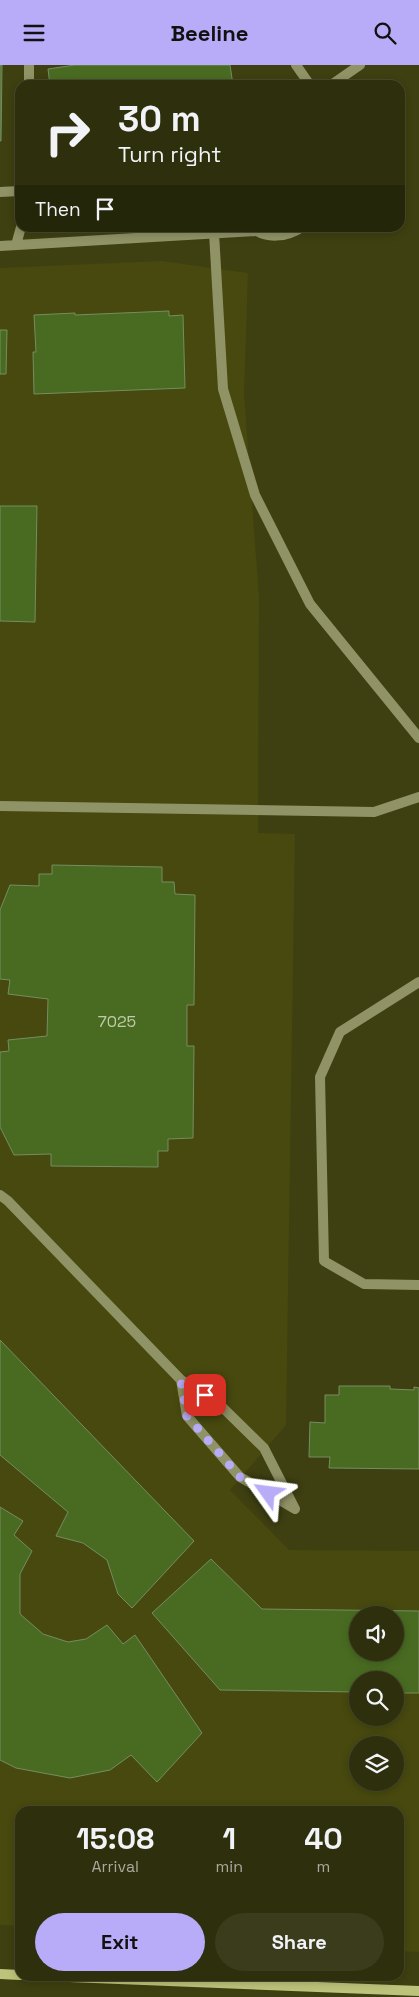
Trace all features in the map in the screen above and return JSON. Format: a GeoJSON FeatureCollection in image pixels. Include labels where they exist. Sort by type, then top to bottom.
{"type":"FeatureCollection","features":[{"type":"Feature","properties":{"kind":"main road"},"geometry":{"type":"LineString","coordinates":[[0,1974],[15,1975]]}},
{"type":"Feature","properties":{"kind":"main road"},"geometry":{"type":"LineString","coordinates":[[169,1981],[419,1991]]}},
{"type":"Feature","properties":{"kind":"lane"},"geometry":{"type":"LineString","coordinates":[[29,65],[29,80]]}},
{"type":"Feature","properties":{"kind":"lane"},"geometry":{"type":"LineString","coordinates":[[296,65],[306,80]]}},
{"type":"Feature","properties":{"kind":"lane"},"geometry":{"type":"LineString","coordinates":[[338,80],[360,65]]}},
{"type":"Feature","properties":{"kind":"lane"},"geometry":{"type":"LineString","coordinates":[[0,192],[15,191]]}},
{"type":"Feature","properties":{"kind":"lane"},"geometry":{"type":"LineString","coordinates":[[16,245],[20,232]]}},
{"type":"Feature","properties":{"kind":"lane"},"geometry":{"type":"LineString","coordinates":[[0,246],[224,232]]}},
{"type":"Feature","properties":{"kind":"lane"},"geometry":{"type":"LineString","coordinates":[[260,232],[267,235],[281,236],[294,232]]}},
{"type":"Feature","properties":{"kind":"lane"},"geometry":{"type":"LineString","coordinates":[[214,233],[223,389],[255,495],[310,604],[419,738]]}},
{"type":"Feature","properties":{"kind":"lane"},"geometry":{"type":"LineString","coordinates":[[0,806],[374,813],[419,797]]}},
{"type":"Feature","properties":{"kind":"lane"},"geometry":{"type":"LineString","coordinates":[[419,982],[340,1032],[320,1077],[324,1261],[364,1284],[419,1285]]}},
{"type":"Feature","properties":{"kind":"lane"},"geometry":{"type":"LineString","coordinates":[[0,1195],[8,1201],[181,1380],[217,1402],[264,1448],[295,1509],[240,1477],[187,1416],[181,1380]]}},
{"type":"Feature","properties":{"kind":"shaded area"},"geometry":{"type":"Polygon","coordinates":[[[162,261],[248,273],[244,394],[259,597],[258,833],[295,834],[286,1425],[230,1490],[289,1550],[419,1551],[419,1952],[404,1951],[404,1806],[15,1806],[15,1926],[0,1925],[0,268],[162,261]]]}},
{"type":"Feature","properties":{"kind":"building"},"geometry":{"type":"Polygon","coordinates":[[[0,65],[2,65],[1,141],[0,141],[0,65]]]}},
{"type":"Feature","properties":{"kind":"building"},"geometry":{"type":"Polygon","coordinates":[[[75,65],[230,65],[232,80],[49,80],[48,69],[75,65]]]}},
{"type":"Feature","properties":{"kind":"building"},"geometry":{"type":"Polygon","coordinates":[[[169,311],[169,316],[183,315],[185,388],[34,394],[33,352],[36,352],[34,315],[169,311]]]}},
{"type":"Feature","properties":{"kind":"building"},"geometry":{"type":"Polygon","coordinates":[[[0,330],[7,330],[6,374],[0,374],[0,330]]]}},
{"type":"Feature","properties":{"kind":"building"},"geometry":{"type":"Polygon","coordinates":[[[0,506],[37,506],[35,622],[0,621],[0,506]]]}},
{"type":"Feature","properties":{"kind":"building"},"geometry":{"type":"Polygon","coordinates":[[[52,865],[162,867],[162,882],[174,882],[175,894],[195,895],[194,1005],[187,1005],[187,1046],[194,1046],[193,1138],[168,1139],[168,1151],[158,1151],[158,1167],[51,1166],[51,1154],[14,1155],[0,1127],[0,1052],[9,1051],[8,1040],[47,1036],[48,999],[8,994],[10,980],[0,979],[0,910],[10,885],[39,886],[39,874],[52,874],[52,865]]]}},
{"type":"Feature","properties":{"kind":"building"},"geometry":{"type":"Polygon","coordinates":[[[0,1340],[194,1541],[132,1608],[118,1594],[107,1560],[83,1543],[56,1536],[68,1512],[0,1455],[0,1340]]]}},
{"type":"Feature","properties":{"kind":"building"},"geometry":{"type":"Polygon","coordinates":[[[339,1386],[390,1386],[390,1389],[414,1390],[414,1387],[419,1388],[419,1469],[329,1468],[330,1457],[309,1457],[310,1422],[325,1423],[325,1395],[339,1395],[339,1386]]]}},
{"type":"Feature","properties":{"kind":"building"},"geometry":{"type":"Polygon","coordinates":[[[0,1507],[23,1521],[14,1535],[32,1551],[20,1574],[20,1614],[43,1634],[68,1642],[86,1639],[107,1625],[123,1644],[135,1635],[202,1733],[157,1782],[131,1755],[110,1770],[70,1778],[16,1768],[0,1760],[0,1507]]]}},
{"type":"Feature","properties":{"kind":"building"},"geometry":{"type":"Polygon","coordinates":[[[211,1559],[262,1609],[349,1610],[349,1661],[404,1661],[404,1611],[419,1611],[419,1693],[404,1693],[404,1671],[349,1671],[349,1692],[220,1690],[152,1613],[211,1559]]]}},
{"type":"Feature","properties":{"kind":"route"},"geometry":{"type":"LineString","coordinates":[[205,1395],[181,1380],[187,1416],[240,1477],[268,1493]]}}]}
